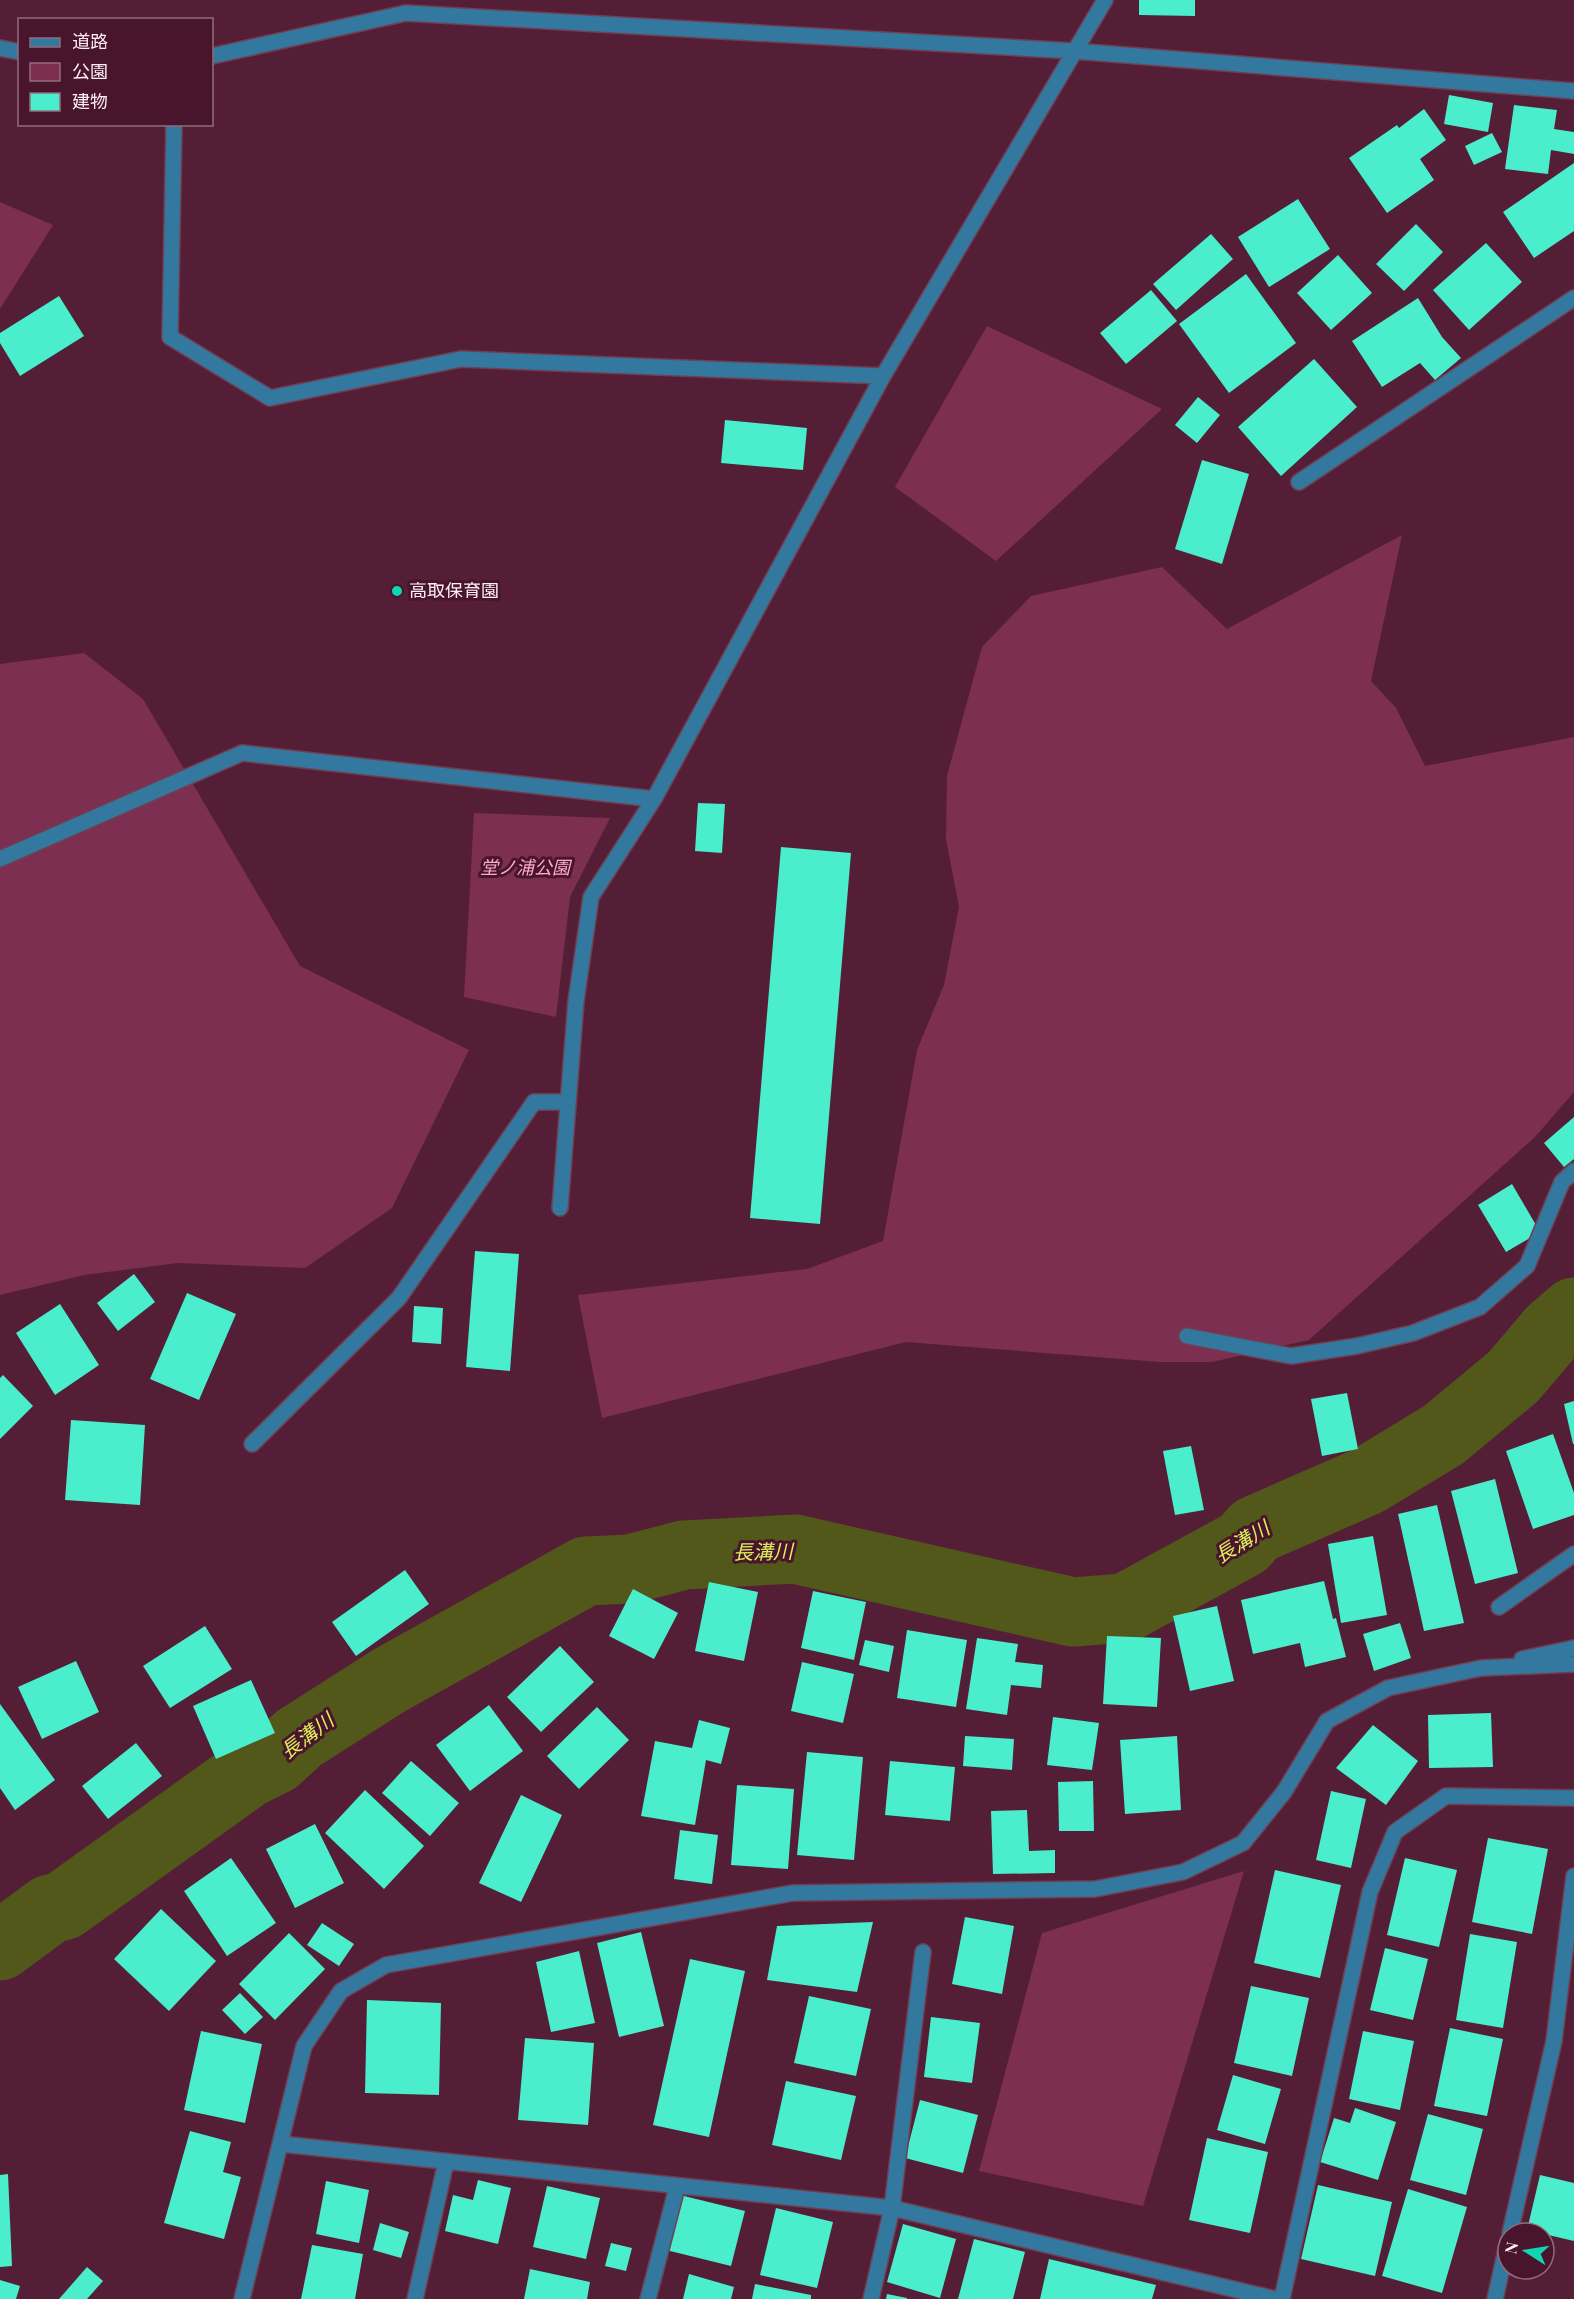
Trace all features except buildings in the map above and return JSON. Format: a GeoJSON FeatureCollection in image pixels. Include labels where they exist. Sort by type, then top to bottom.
{"type":"FeatureCollection","features":[{"type":"Feature","properties":{"kind":"street"},"geometry":{"type":"LineString","coordinates":[[560,1208],[576,1001],[591,897],[654,799],[883,376],[1105,0]]}},
{"type":"Feature","properties":{"kind":"street"},"geometry":{"type":"LineString","coordinates":[[213,56],[406,13],[1074,51],[1574,91]]}},
{"type":"Feature","properties":{"kind":"street"},"geometry":{"type":"LineString","coordinates":[[0,48],[18,52]]}},
{"type":"Feature","properties":{"kind":"street"},"geometry":{"type":"LineString","coordinates":[[174,126],[170,337],[270,398],[461,359],[883,376]]}},
{"type":"Feature","properties":{"kind":"street"},"geometry":{"type":"LineString","coordinates":[[1299,482],[1574,298]]}},
{"type":"Feature","properties":{"kind":"street"},"geometry":{"type":"LineString","coordinates":[[0,859],[242,753],[654,799]]}},
{"type":"Feature","properties":{"kind":"street"},"geometry":{"type":"LineString","coordinates":[[252,1444],[399,1298],[534,1102],[568,1102]]}},
{"type":"Feature","properties":{"kind":"street"},"geometry":{"type":"LineString","coordinates":[[1187,1336],[1291,1356],[1357,1346],[1413,1333],[1480,1307],[1527,1266],[1562,1182],[1574,1172]]}},
{"type":"Feature","properties":{"kind":"street"},"geometry":{"type":"LineString","coordinates":[[1499,1607],[1574,1554]]}},
{"type":"Feature","properties":{"kind":"street"},"geometry":{"type":"LineString","coordinates":[[242,2299],[304,2046],[341,1991],[386,1965],[794,1893],[1095,1889],[1183,1872],[1243,1843],[1284,1792],[1327,1721],[1388,1688],[1574,1648]]}},
{"type":"Feature","properties":{"kind":"street"},"geometry":{"type":"LineString","coordinates":[[1481,1668],[1574,1664]]}},
{"type":"Feature","properties":{"kind":"street"},"geometry":{"type":"LineString","coordinates":[[1282,2299],[1370,1892],[1395,1832],[1446,1796],[1574,1798]]}},
{"type":"Feature","properties":{"kind":"street"},"geometry":{"type":"LineString","coordinates":[[1513,2221],[1554,2041],[1574,1876]]}},
{"type":"Feature","properties":{"kind":"street"},"geometry":{"type":"LineString","coordinates":[[871,2299],[892,2208],[923,1952]]}},
{"type":"Feature","properties":{"kind":"street"},"geometry":{"type":"LineString","coordinates":[[281,2144],[892,2208],[1219,2293],[1275,2299]]}},
{"type":"Feature","properties":{"kind":"street"},"geometry":{"type":"LineString","coordinates":[[415,2299],[446,2162]]}},
{"type":"Feature","properties":{"kind":"street"},"geometry":{"type":"LineString","coordinates":[[648,2299],[676,2187]]}},
{"type":"Feature","properties":{"kind":"street"},"geometry":{"type":"LineString","coordinates":[[1495,2299],[1499,2281]]}},
{"type":"Feature","properties":{"kind":"green space"},"geometry":{"type":"Polygon","coordinates":[[[0,202],[53,225],[0,309],[0,202]]]}},
{"type":"Feature","properties":{"kind":"green space"},"geometry":{"type":"Polygon","coordinates":[[[987,326],[1162,409],[996,561],[895,487],[987,326]]]}},
{"type":"Feature","properties":{"kind":"green space"},"geometry":{"type":"Polygon","coordinates":[[[1402,535],[1371,681],[1396,708],[1425,766],[1574,737],[1574,1092],[1535,1137],[1309,1340],[1212,1362],[1160,1362],[906,1342],[602,1418],[578,1295],[807,1269],[883,1241],[917,1050],[944,985],[959,907],[946,839],[947,776],[982,647],[1031,596],[1162,567],[1227,629],[1402,535]]]}},
{"type":"Feature","properties":{"kind":"green space"},"geometry":{"type":"Polygon","coordinates":[[[84,653],[143,699],[300,966],[469,1050],[392,1208],[305,1268],[178,1263],[84,1275],[0,1295],[0,664],[84,653]]]}},
{"type":"Feature","properties":{"kind":"green space","name":"堂ノ浦公園"},"geometry":{"type":"Polygon","coordinates":[[[474,813],[610,818],[570,897],[556,1017],[464,997],[474,813]]]}},
{"type":"Feature","properties":{"kind":"green space"},"geometry":{"type":"Polygon","coordinates":[[[1244,1871],[1143,2206],[979,2171],[1042,1933],[1244,1871]]]}},
{"type":"Feature","properties":{"kind":"waterway","name":"長溝川"},"geometry":{"type":"LineString","coordinates":[[0,1946],[50,1909],[63,1906],[247,1774],[275,1760],[299,1738],[390,1680],[586,1571],[630,1569],[684,1555],[795,1549],[1073,1612],[1125,1608],[1244,1543],[1255,1530],[1367,1481],[1443,1435],[1513,1377],[1552,1331],[1574,1312]]}},
{"type":"Feature","properties":{"kind":"place","name":"高取保育園"},"geometry":{"type":"Point","coordinates":[397,591]}}]}
